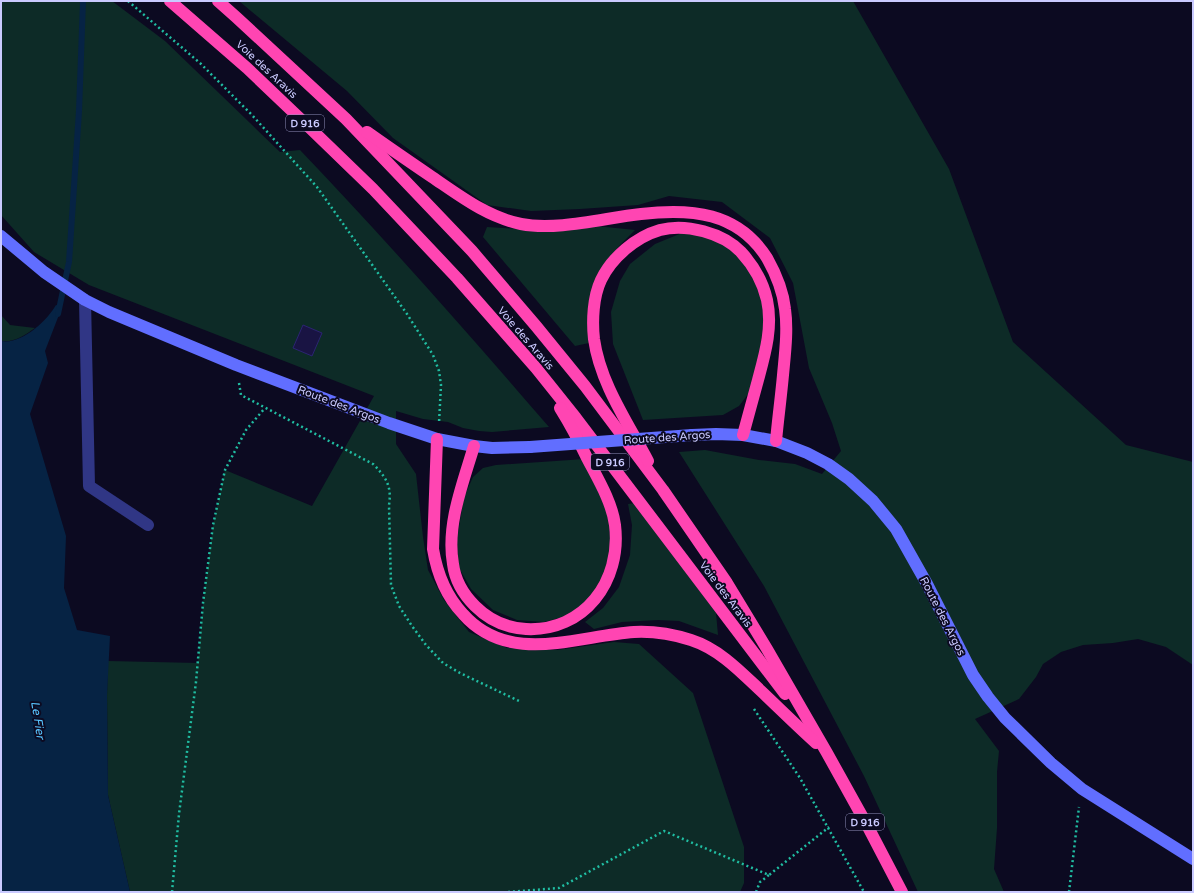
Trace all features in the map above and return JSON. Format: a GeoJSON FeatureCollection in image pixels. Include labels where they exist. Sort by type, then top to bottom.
{"type":"FeatureCollection","features":[{"type":"Feature","properties":{"kind":"highway","name":"Voie des Aravis"},"geometry":{"type":"LineString","coordinates":[[170,1],[247,68],[373,189],[457,278],[536,368],[576,418],[815,734]]}},
{"type":"Feature","properties":{"kind":"highway","name":"Voie des Aravis"},"geometry":{"type":"LineString","coordinates":[[218,1],[346,118],[472,251],[585,386],[663,490],[727,583],[827,753],[902,892]]}},
{"type":"Feature","properties":{"kind":"highway"},"geometry":{"type":"LineString","coordinates":[[346,118],[463,199],[508,221],[523,224],[558,225],[641,214],[689,212],[726,221],[744,232],[755,242],[772,266],[779,282],[785,308],[785,357],[776,441]]}},
{"type":"Feature","properties":{"kind":"highway"},"geometry":{"type":"LineString","coordinates":[[663,490],[608,384],[594,340],[593,327],[596,299],[602,279],[621,253],[648,234],[672,228],[692,229],[710,234],[732,244],[741,252],[760,279],[767,299],[770,324],[766,350],[744,435]]}},
{"type":"Feature","properties":{"kind":"highway"},"geometry":{"type":"LineString","coordinates":[[474,446],[458,498],[452,535],[453,565],[460,587],[479,611],[505,626],[535,630],[562,624],[576,617],[590,605],[608,580],[614,559],[616,536],[615,525],[610,505],[597,477],[566,418],[536,368]]}},
{"type":"Feature","properties":{"kind":"highway"},"geometry":{"type":"LineString","coordinates":[[437,439],[433,549],[436,564],[441,579],[457,607],[468,620],[479,629],[500,640],[522,644],[576,642],[634,632],[665,633],[692,640],[708,648],[730,663],[827,753]]}},
{"type":"Feature","properties":{"kind":"street","name":"Route des Argos"},"geometry":{"type":"LineString","coordinates":[[1,236],[44,272],[85,300],[109,312],[236,365],[389,423],[437,439],[492,448],[530,447],[692,435],[744,435],[776,441],[807,453],[828,464],[849,479],[873,501],[896,529],[913,557],[973,675],[1005,718],[1051,763],[1082,789],[1193,859]]}},
{"type":"Feature","properties":{"kind":"lane"},"geometry":{"type":"LineString","coordinates":[[85,300],[89,486],[148,525]]}},
{"type":"Feature","properties":{"kind":"path"},"geometry":{"type":"LineString","coordinates":[[128,1],[201,64],[252,115],[317,187],[407,314],[433,355],[439,371],[441,385],[441,408],[437,439]]}},
{"type":"Feature","properties":{"kind":"path"},"geometry":{"type":"LineString","coordinates":[[236,365],[241,395],[373,464],[381,472],[391,494],[389,505],[391,585],[399,606],[426,645],[443,663],[460,673],[519,701]]}},
{"type":"Feature","properties":{"kind":"path"},"geometry":{"type":"LineString","coordinates":[[172,892],[179,814],[196,682],[203,603],[213,525],[225,470],[246,430],[265,408]]}},
{"type":"Feature","properties":{"kind":"path"},"geometry":{"type":"LineString","coordinates":[[752,706],[800,778],[829,827],[864,892]]}},
{"type":"Feature","properties":{"kind":"path"},"geometry":{"type":"LineString","coordinates":[[1070,892],[1075,834],[1082,789]]}},
{"type":"Feature","properties":{"kind":"path"},"geometry":{"type":"LineString","coordinates":[[756,892],[760,882],[829,827]]}},
{"type":"Feature","properties":{"kind":"path"},"geometry":{"type":"LineString","coordinates":[[508,892],[559,888],[664,831],[769,875]]}},
{"type":"Feature","properties":{"kind":"green space"},"geometry":{"type":"Polygon","coordinates":[[[1,1],[112,1],[165,41],[280,152],[300,150],[364,218],[549,427],[492,432],[479,431],[463,428],[448,422],[423,419],[396,411],[396,444],[416,474],[428,570],[444,600],[469,632],[507,648],[557,650],[614,642],[639,644],[693,693],[744,847],[744,883],[740,892],[130,892],[108,795],[108,661],[198,663],[203,603],[213,525],[225,470],[312,506],[374,396],[89,285],[34,252],[1,215],[1,1]]]}},
{"type":"Feature","properties":{"kind":"green space"},"geometry":{"type":"Polygon","coordinates":[[[239,1],[853,1],[949,169],[1013,342],[1126,445],[1193,462],[1193,665],[1166,647],[1138,639],[1113,643],[1083,645],[1061,652],[1043,664],[1036,677],[1019,699],[975,719],[999,751],[997,772],[997,828],[994,869],[1004,892],[918,892],[864,776],[764,586],[679,452],[705,450],[759,460],[795,464],[822,474],[841,451],[832,423],[809,368],[793,283],[770,238],[722,202],[669,196],[638,205],[580,209],[531,211],[487,205],[393,138],[347,91],[239,1]]]}},
{"type":"Feature","properties":{"kind":"green space"},"geometry":{"type":"Polygon","coordinates":[[[596,226],[635,230],[605,263],[589,343],[575,346],[483,237],[487,227],[552,231],[596,226]]]}},
{"type":"Feature","properties":{"kind":"green space"},"geometry":{"type":"Polygon","coordinates":[[[682,233],[708,236],[727,246],[745,261],[759,284],[767,315],[752,389],[739,406],[723,415],[643,420],[613,344],[611,312],[620,281],[630,264],[655,244],[682,233]]]}},
{"type":"Feature","properties":{"kind":"green space"},"geometry":{"type":"Polygon","coordinates":[[[1,315],[10,325],[35,328],[15,340],[1,341],[1,315]]]}},
{"type":"Feature","properties":{"kind":"green space"},"geometry":{"type":"Polygon","coordinates":[[[585,459],[610,519],[612,553],[602,582],[588,603],[563,617],[544,622],[517,620],[493,610],[471,589],[458,566],[457,539],[464,497],[473,477],[483,468],[496,465],[585,459]]]}},
{"type":"Feature","properties":{"kind":"green space"},"geometry":{"type":"Polygon","coordinates":[[[635,503],[716,613],[718,635],[679,621],[658,620],[622,622],[594,629],[585,622],[603,608],[619,587],[630,555],[632,525],[628,504],[635,503]]]}},
{"type":"Feature","properties":{"kind":"water","name":"Le Fier"},"geometry":{"type":"Polygon","coordinates":[[[56,305],[62,307],[45,351],[48,363],[30,414],[66,536],[64,588],[77,630],[110,636],[107,695],[108,795],[130,892],[1,892],[1,341],[9,341],[25,336],[46,318],[56,305]]]}},
{"type":"Feature","properties":{"kind":"building"},"geometry":{"type":"Polygon","coordinates":[[[303,325],[322,333],[312,356],[293,348],[303,325]]]}},
{"type":"Feature","properties":{"kind":"waterway"},"geometry":{"type":"LineString","coordinates":[[58,314],[69,262],[79,111],[83,1]]}}]}
